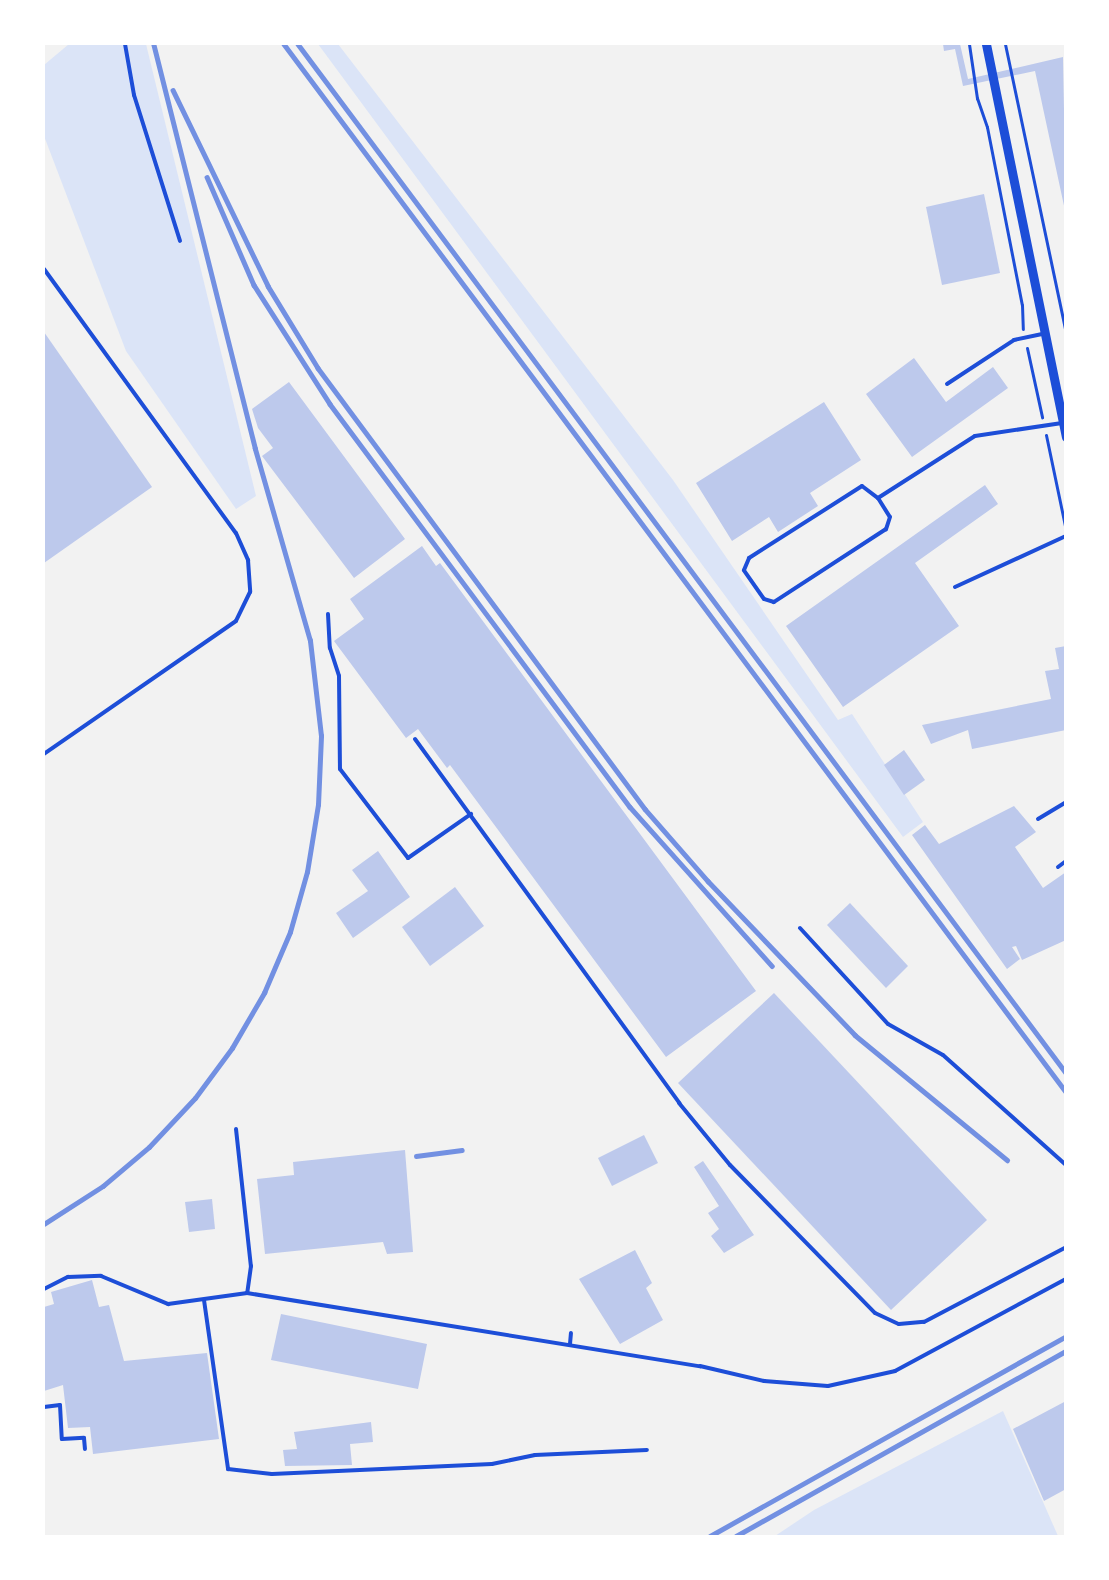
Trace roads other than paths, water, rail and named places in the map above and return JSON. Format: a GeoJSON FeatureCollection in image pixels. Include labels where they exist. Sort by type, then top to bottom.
{"type":"FeatureCollection","features":[{"type":"Feature","properties":{"kind":"main road"},"geometry":{"type":"LineString","coordinates":[[986,44],[1065,437]]}},
{"type":"Feature","properties":{"kind":"lane"},"geometry":{"type":"LineString","coordinates":[[125,44],[134,94],[180,241]]}},
{"type":"Feature","properties":{"kind":"lane"},"geometry":{"type":"LineString","coordinates":[[44,269],[236,533],[249,560],[250,592],[236,621],[44,754]]}},
{"type":"Feature","properties":{"kind":"lane"},"geometry":{"type":"LineString","coordinates":[[947,384],[1014,340],[1043,334]]}},
{"type":"Feature","properties":{"kind":"lane"},"geometry":{"type":"LineString","coordinates":[[878,498],[975,436],[1062,423]]}},
{"type":"Feature","properties":{"kind":"lane"},"geometry":{"type":"LineString","coordinates":[[862,486],[878,498],[890,517],[886,529],[774,602],[764,599],[744,570],[749,558],[862,486]]}},
{"type":"Feature","properties":{"kind":"lane"},"geometry":{"type":"LineString","coordinates":[[955,587],[1065,536]]}},
{"type":"Feature","properties":{"kind":"lane"},"geometry":{"type":"LineString","coordinates":[[328,614],[330,648],[339,676],[340,769],[408,858],[471,814]]}},
{"type":"Feature","properties":{"kind":"lane"},"geometry":{"type":"LineString","coordinates":[[415,739],[679,1103],[730,1165],[875,1313],[899,1324],[924,1322],[1065,1247]]}},
{"type":"Feature","properties":{"kind":"lane"},"geometry":{"type":"LineString","coordinates":[[1038,819],[1065,802]]}},
{"type":"Feature","properties":{"kind":"lane"},"geometry":{"type":"LineString","coordinates":[[1058,867],[1065,861]]}},
{"type":"Feature","properties":{"kind":"lane"},"geometry":{"type":"LineString","coordinates":[[800,928],[888,1023],[943,1055],[1065,1165]]}},
{"type":"Feature","properties":{"kind":"lane"},"geometry":{"type":"LineString","coordinates":[[236,1129],[251,1266],[247,1293]]}},
{"type":"Feature","properties":{"kind":"lane"},"geometry":{"type":"LineString","coordinates":[[44,1289],[68,1277],[101,1276],[168,1304],[247,1293],[700,1366],[764,1381],[828,1386],[895,1371],[1065,1279]]}},
{"type":"Feature","properties":{"kind":"lane"},"geometry":{"type":"LineString","coordinates":[[204,1300],[228,1469],[272,1474],[481,1465],[535,1455],[647,1450]]}},
{"type":"Feature","properties":{"kind":"lane"},"geometry":{"type":"LineString","coordinates":[[570,1344],[571,1333]]}},
{"type":"Feature","properties":{"kind":"lane"},"geometry":{"type":"LineString","coordinates":[[44,1407],[60,1405],[62,1439],[84,1438],[86,1449]]}},
{"type":"Feature","properties":{"kind":"railway"},"geometry":{"type":"LineString","coordinates":[[44,1224],[103,1186],[149,1147],[195,1098],[232,1048],[264,993],[290,932],[307,872],[318,805],[321,736],[310,641],[255,449],[153,44]]}},
{"type":"Feature","properties":{"kind":"railway"},"geometry":{"type":"LineString","coordinates":[[284,44],[1066,1092]]}},
{"type":"Feature","properties":{"kind":"railway"},"geometry":{"type":"LineString","coordinates":[[298,44],[1066,1073]]}},
{"type":"Feature","properties":{"kind":"railway"},"geometry":{"type":"LineString","coordinates":[[173,90],[268,286],[318,368],[645,809],[708,881],[855,1035],[1007,1160]]}},
{"type":"Feature","properties":{"kind":"railway"},"geometry":{"type":"LineString","coordinates":[[207,177],[254,285],[330,404],[630,807],[772,966]]}},
{"type":"Feature","properties":{"kind":"railway"},"geometry":{"type":"LineString","coordinates":[[416,1156],[462,1150]]}},
{"type":"Feature","properties":{"kind":"railway"},"geometry":{"type":"LineString","coordinates":[[710,1536],[1066,1336]]}},
{"type":"Feature","properties":{"kind":"railway"},"geometry":{"type":"LineString","coordinates":[[736,1536],[1066,1351]]}}]}
